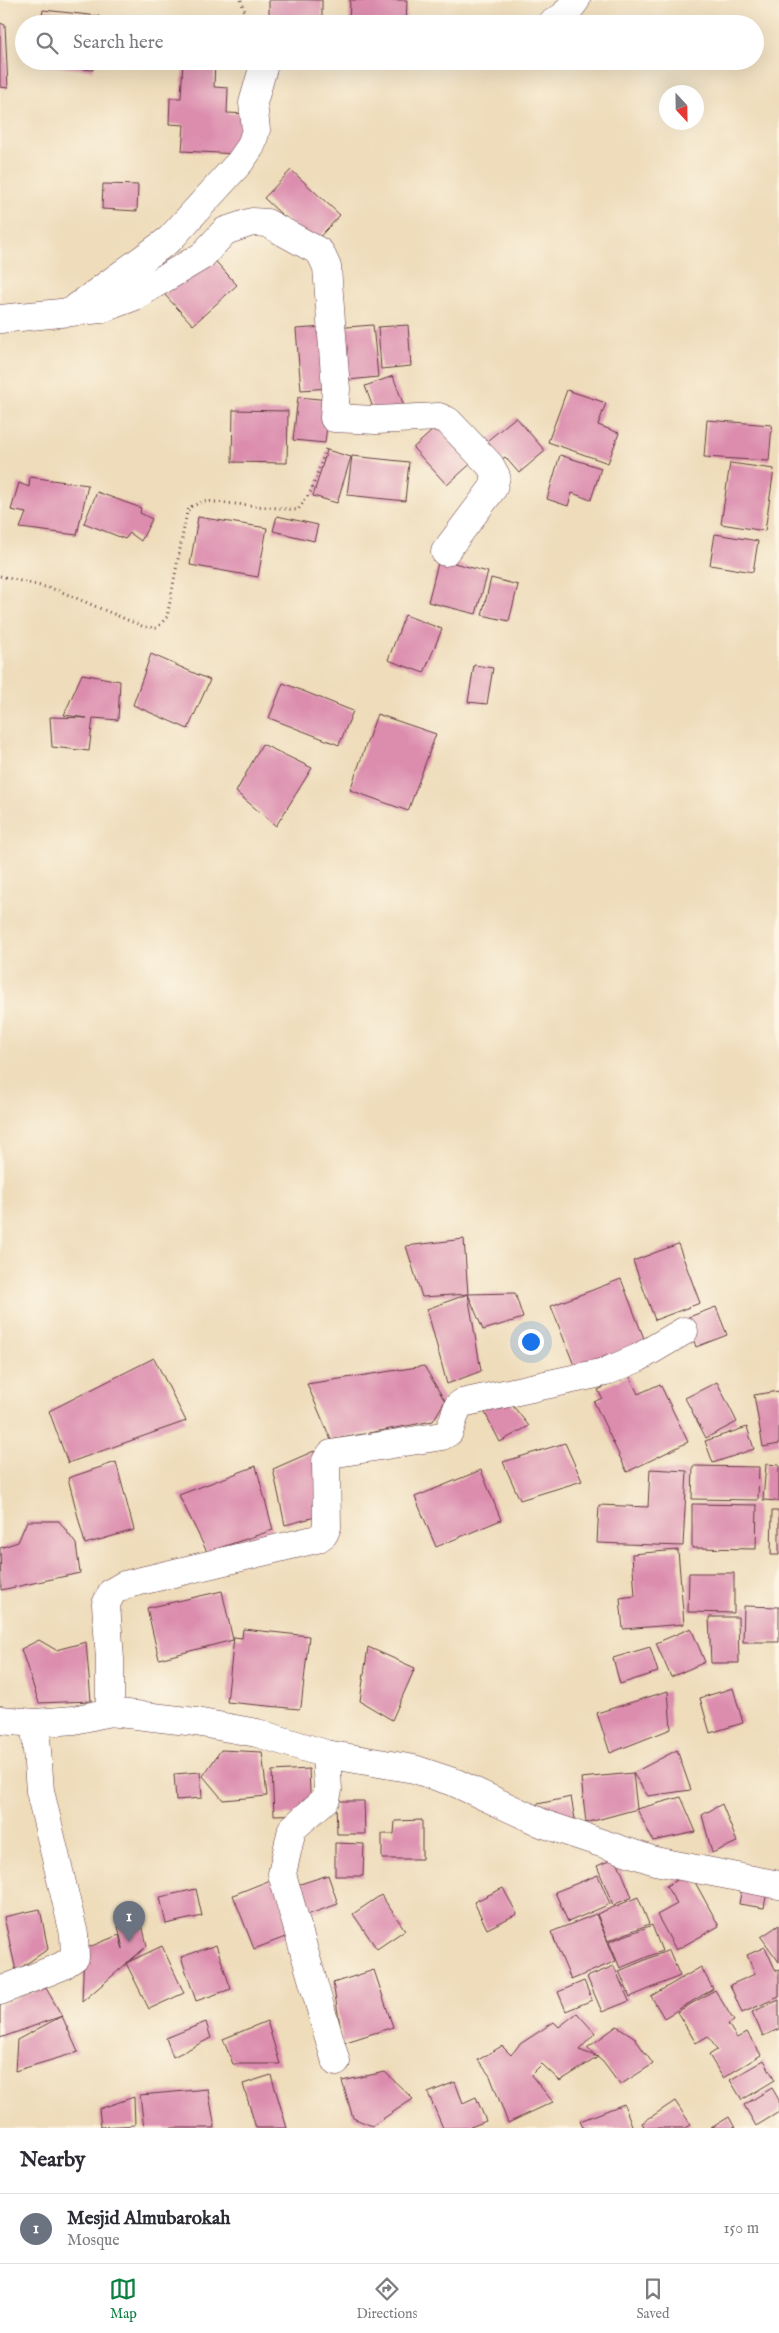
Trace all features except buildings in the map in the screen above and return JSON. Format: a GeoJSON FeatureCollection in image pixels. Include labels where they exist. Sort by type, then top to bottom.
{"type":"FeatureCollection","features":[{"type":"Feature","properties":{"kind":"street"},"geometry":{"type":"LineString","coordinates":[[565,15],[576,0]]}},
{"type":"Feature","properties":{"kind":"street"},"geometry":{"type":"LineString","coordinates":[[69,312],[170,239],[240,162],[251,146],[256,130],[254,103],[263,70]]}},
{"type":"Feature","properties":{"kind":"street"},"geometry":{"type":"LineString","coordinates":[[0,319],[101,309],[133,297],[202,256],[225,231],[252,222],[266,223],[320,252],[325,258],[328,267],[336,389],[334,418],[376,420],[439,416],[448,421],[490,465],[496,476],[493,488],[445,552]]}},
{"type":"Feature","properties":{"kind":"street"},"geometry":{"type":"LineString","coordinates":[[110,1712],[110,1659],[106,1604],[112,1592],[124,1585],[317,1539],[324,1534],[327,1526],[326,1461],[330,1454],[442,1436],[449,1432],[458,1406],[462,1403],[605,1372],[638,1358],[684,1332]]}},
{"type":"Feature","properties":{"kind":"street"},"geometry":{"type":"LineString","coordinates":[[0,1720],[36,1723],[74,1720],[110,1712],[196,1722],[257,1733],[326,1754],[414,1769],[456,1783],[544,1824],[655,1861],[779,1885]]}},
{"type":"Feature","properties":{"kind":"street"},"geometry":{"type":"LineString","coordinates":[[0,1991],[62,1966],[75,1956],[74,1934],[40,1791],[36,1723]]}},
{"type":"Feature","properties":{"kind":"street"},"geometry":{"type":"LineString","coordinates":[[326,1754],[328,1790],[326,1799],[292,1829],[282,1874],[336,2062]]}},
{"type":"Feature","properties":{"kind":"path"},"geometry":{"type":"LineString","coordinates":[[241,0],[246,15]]}},
{"type":"Feature","properties":{"kind":"path"},"geometry":{"type":"LineString","coordinates":[[0,576],[57,590],[144,627],[157,628],[167,617],[187,512],[190,507],[205,501],[294,510],[301,508],[311,491],[328,443],[334,418]]}},
{"type":"Feature","properties":{"kind":"place","name":"Mesjid Almubarokah"},"geometry":{"type":"Point","coordinates":[129,1942]}}]}
